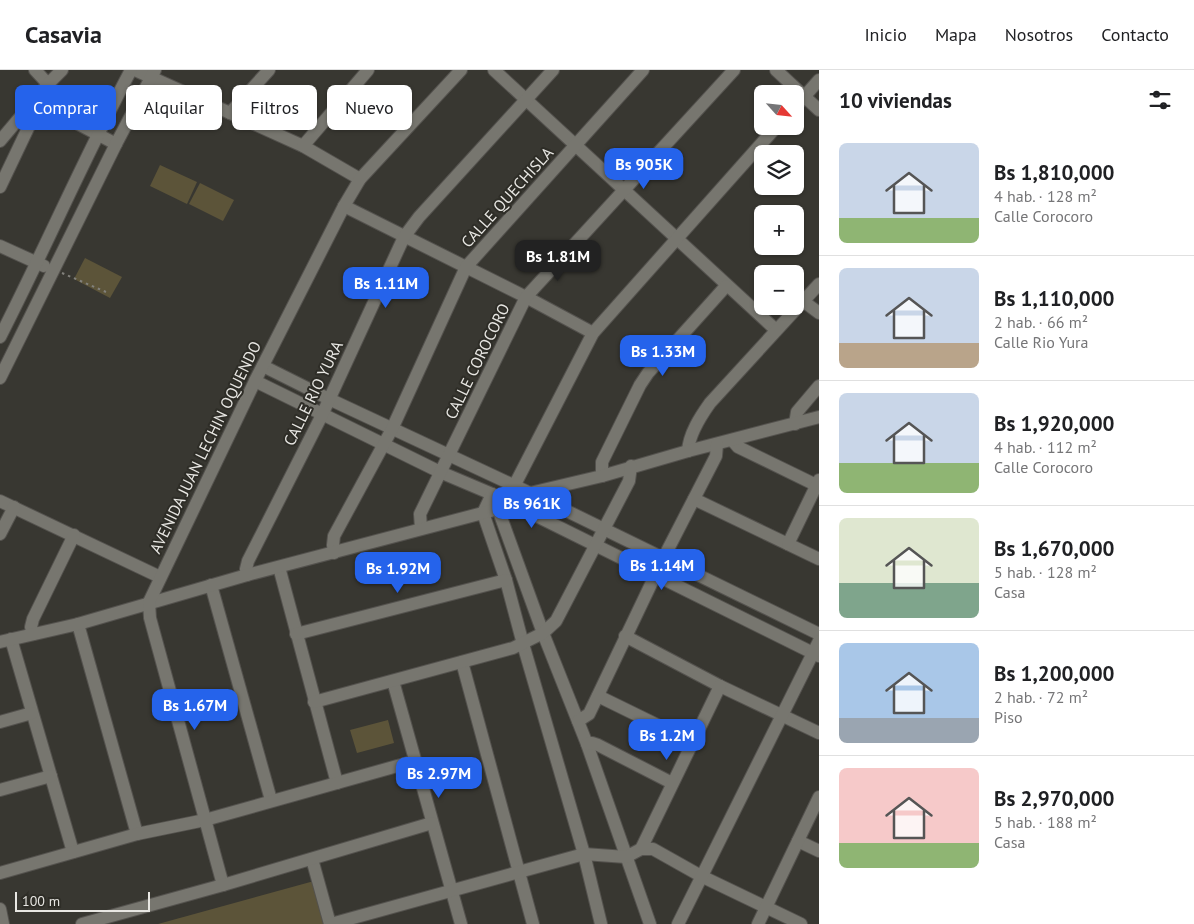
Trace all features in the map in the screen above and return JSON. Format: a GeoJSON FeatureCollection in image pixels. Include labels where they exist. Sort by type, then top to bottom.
{"type":"FeatureCollection","features":[{"type":"Feature","properties":{"kind":"street"},"geometry":{"type":"LineString","coordinates":[[35,70],[48,84],[62,70]]}},
{"type":"Feature","properties":{"kind":"street"},"geometry":{"type":"LineString","coordinates":[[0,338],[96,135],[133,70],[155,72],[230,113],[303,146],[360,179]]}},
{"type":"Feature","properties":{"kind":"street"},"geometry":{"type":"LineString","coordinates":[[230,113],[269,70]]}},
{"type":"Feature","properties":{"kind":"street"},"geometry":{"type":"LineString","coordinates":[[303,146],[368,70]]}},
{"type":"Feature","properties":{"kind":"street","name":"AVENIDA JUAN LECHIN OQUENDO"},"geometry":{"type":"LineString","coordinates":[[149,602],[255,381],[344,206],[360,179],[461,70]]}},
{"type":"Feature","properties":{"kind":"street"},"geometry":{"type":"LineString","coordinates":[[494,70],[574,146],[776,330]]}},
{"type":"Feature","properties":{"kind":"street","name":"CALLE RIO YURA"},"geometry":{"type":"LineString","coordinates":[[247,575],[248,561],[322,415],[404,237],[419,217],[553,70]]}},
{"type":"Feature","properties":{"kind":"street","name":"CALLE QUECHISLA"},"geometry":{"type":"LineString","coordinates":[[334,553],[334,536],[392,429],[466,267],[643,70]]}},
{"type":"Feature","properties":{"kind":"street","name":"CALLE COROCORO"},"geometry":{"type":"LineString","coordinates":[[421,528],[420,514],[526,297],[734,70]]}},
{"type":"Feature","properties":{"kind":"street"},"geometry":{"type":"LineString","coordinates":[[776,70],[792,85]]}},
{"type":"Feature","properties":{"kind":"street"},"geometry":{"type":"LineString","coordinates":[[0,378],[116,144],[155,72]]}},
{"type":"Feature","properties":{"kind":"street"},"geometry":{"type":"LineString","coordinates":[[819,80],[804,97],[819,110]]}},
{"type":"Feature","properties":{"kind":"street"},"geometry":{"type":"LineString","coordinates":[[0,141],[15,126]]}},
{"type":"Feature","properties":{"kind":"street"},"geometry":{"type":"LineString","coordinates":[[0,187],[25,130]]}},
{"type":"Feature","properties":{"kind":"street"},"geometry":{"type":"LineString","coordinates":[[87,130],[116,144]]}},
{"type":"Feature","properties":{"kind":"street"},"geometry":{"type":"LineString","coordinates":[[650,924],[587,744],[543,632],[505,504],[592,333],[769,135]]}},
{"type":"Feature","properties":{"kind":"street"},"geometry":{"type":"LineString","coordinates":[[344,206],[526,297],[592,333]]}},
{"type":"Feature","properties":{"kind":"street"},"geometry":{"type":"LineString","coordinates":[[0,246],[54,270]]}},
{"type":"Feature","properties":{"kind":"street"},"geometry":{"type":"LineString","coordinates":[[819,284],[804,301],[819,313]]}},
{"type":"Feature","properties":{"kind":"street"},"geometry":{"type":"LineString","coordinates":[[602,476],[602,462],[640,385],[648,373],[726,286]]}},
{"type":"Feature","properties":{"kind":"street"},"geometry":{"type":"LineString","coordinates":[[688,451],[688,444],[699,420],[710,403],[790,315]]}},
{"type":"Feature","properties":{"kind":"street"},"geometry":{"type":"LineString","coordinates":[[263,366],[530,493],[819,634]]}},
{"type":"Feature","properties":{"kind":"street"},"geometry":{"type":"LineString","coordinates":[[255,381],[440,472],[492,494],[505,504],[594,545],[816,655]]}},
{"type":"Feature","properties":{"kind":"street"},"geometry":{"type":"LineString","coordinates":[[795,424],[797,412],[819,386]]}},
{"type":"Feature","properties":{"kind":"street"},"geometry":{"type":"LineString","coordinates":[[73,852],[32,713],[6,641],[78,624],[279,566],[483,513],[530,493],[602,476],[631,466],[819,417]]}},
{"type":"Feature","properties":{"kind":"street"},"geometry":{"type":"LineString","coordinates":[[732,440],[738,447],[818,483],[788,544]]}},
{"type":"Feature","properties":{"kind":"street"},"geometry":{"type":"LineString","coordinates":[[578,722],[589,714],[625,636],[716,456],[718,444]]}},
{"type":"Feature","properties":{"kind":"street"},"geometry":{"type":"LineString","coordinates":[[314,702],[523,644],[543,632],[556,621],[629,481],[631,466]]}},
{"type":"Feature","properties":{"kind":"street"},"geometry":{"type":"LineString","coordinates":[[492,494],[483,513],[506,580],[584,854],[601,924]]}},
{"type":"Feature","properties":{"kind":"street"},"geometry":{"type":"LineString","coordinates":[[694,499],[819,559]]}},
{"type":"Feature","properties":{"kind":"street"},"geometry":{"type":"LineString","coordinates":[[0,500],[160,577]]}},
{"type":"Feature","properties":{"kind":"street"},"geometry":{"type":"LineString","coordinates":[[0,534],[14,507]]}},
{"type":"Feature","properties":{"kind":"street"},"geometry":{"type":"LineString","coordinates":[[33,634],[31,628],[33,619],[74,535]]}},
{"type":"Feature","properties":{"kind":"street"},"geometry":{"type":"LineString","coordinates":[[279,566],[337,783]]}},
{"type":"Feature","properties":{"kind":"street"},"geometry":{"type":"LineString","coordinates":[[296,634],[506,580]]}},
{"type":"Feature","properties":{"kind":"street"},"geometry":{"type":"LineString","coordinates":[[212,585],[271,800]]}},
{"type":"Feature","properties":{"kind":"street"},"geometry":{"type":"LineString","coordinates":[[149,602],[150,618],[223,885]]}},
{"type":"Feature","properties":{"kind":"street"},"geometry":{"type":"LineString","coordinates":[[78,624],[137,834]]}},
{"type":"Feature","properties":{"kind":"street"},"geometry":{"type":"LineString","coordinates":[[625,636],[720,686],[819,733]]}},
{"type":"Feature","properties":{"kind":"street"},"geometry":{"type":"LineString","coordinates":[[678,924],[783,716],[816,655],[819,641]]}},
{"type":"Feature","properties":{"kind":"street"},"geometry":{"type":"LineString","coordinates":[[462,662],[533,924]]}},
{"type":"Feature","properties":{"kind":"street"},"geometry":{"type":"LineString","coordinates":[[393,681],[461,924]]}},
{"type":"Feature","properties":{"kind":"street"},"geometry":{"type":"LineString","coordinates":[[641,849],[720,686]]}},
{"type":"Feature","properties":{"kind":"street"},"geometry":{"type":"LineString","coordinates":[[598,696],[692,742]]}},
{"type":"Feature","properties":{"kind":"street"},"geometry":{"type":"LineString","coordinates":[[0,722],[32,713]]}},
{"type":"Feature","properties":{"kind":"street"},"geometry":{"type":"LineString","coordinates":[[587,744],[598,745],[672,783]]}},
{"type":"Feature","properties":{"kind":"street"},"geometry":{"type":"LineString","coordinates":[[0,873],[137,834],[205,820],[415,761]]}},
{"type":"Feature","properties":{"kind":"street"},"geometry":{"type":"LineString","coordinates":[[0,790],[51,776]]}},
{"type":"Feature","properties":{"kind":"street"},"geometry":{"type":"LineString","coordinates":[[758,924],[819,798]]}},
{"type":"Feature","properties":{"kind":"street"},"geometry":{"type":"LineString","coordinates":[[82,924],[131,918],[223,885],[432,823]]}},
{"type":"Feature","properties":{"kind":"street"},"geometry":{"type":"LineString","coordinates":[[798,841],[819,851]]}},
{"type":"Feature","properties":{"kind":"street"},"geometry":{"type":"LineString","coordinates":[[312,859],[331,924],[584,854],[626,857],[641,849],[653,849],[702,876],[801,924]]}},
{"type":"Feature","properties":{"kind":"street"},"geometry":{"type":"LineString","coordinates":[[0,909],[3,924]]}},
{"type":"Feature","properties":{"kind":"path"},"geometry":{"type":"LineString","coordinates":[[54,270],[106,292]]}},
{"type":"Feature","properties":{"kind":"shaded area"},"geometry":{"type":"Polygon","coordinates":[[[160,165],[197,182],[187,204],[150,186],[160,165]]]}},
{"type":"Feature","properties":{"kind":"shaded area"},"geometry":{"type":"Polygon","coordinates":[[[200,183],[234,200],[223,221],[189,204],[200,183]]]}},
{"type":"Feature","properties":{"kind":"shaded area"},"geometry":{"type":"Polygon","coordinates":[[[85,258],[122,277],[110,298],[74,279],[85,258]]]}},
{"type":"Feature","properties":{"kind":"shaded area"},"geometry":{"type":"Polygon","coordinates":[[[388,720],[394,743],[357,753],[350,730],[388,720]]]}},
{"type":"Feature","properties":{"kind":"shaded area"},"geometry":{"type":"Polygon","coordinates":[[[314,881],[325,924],[158,924],[314,881]]]}}]}
